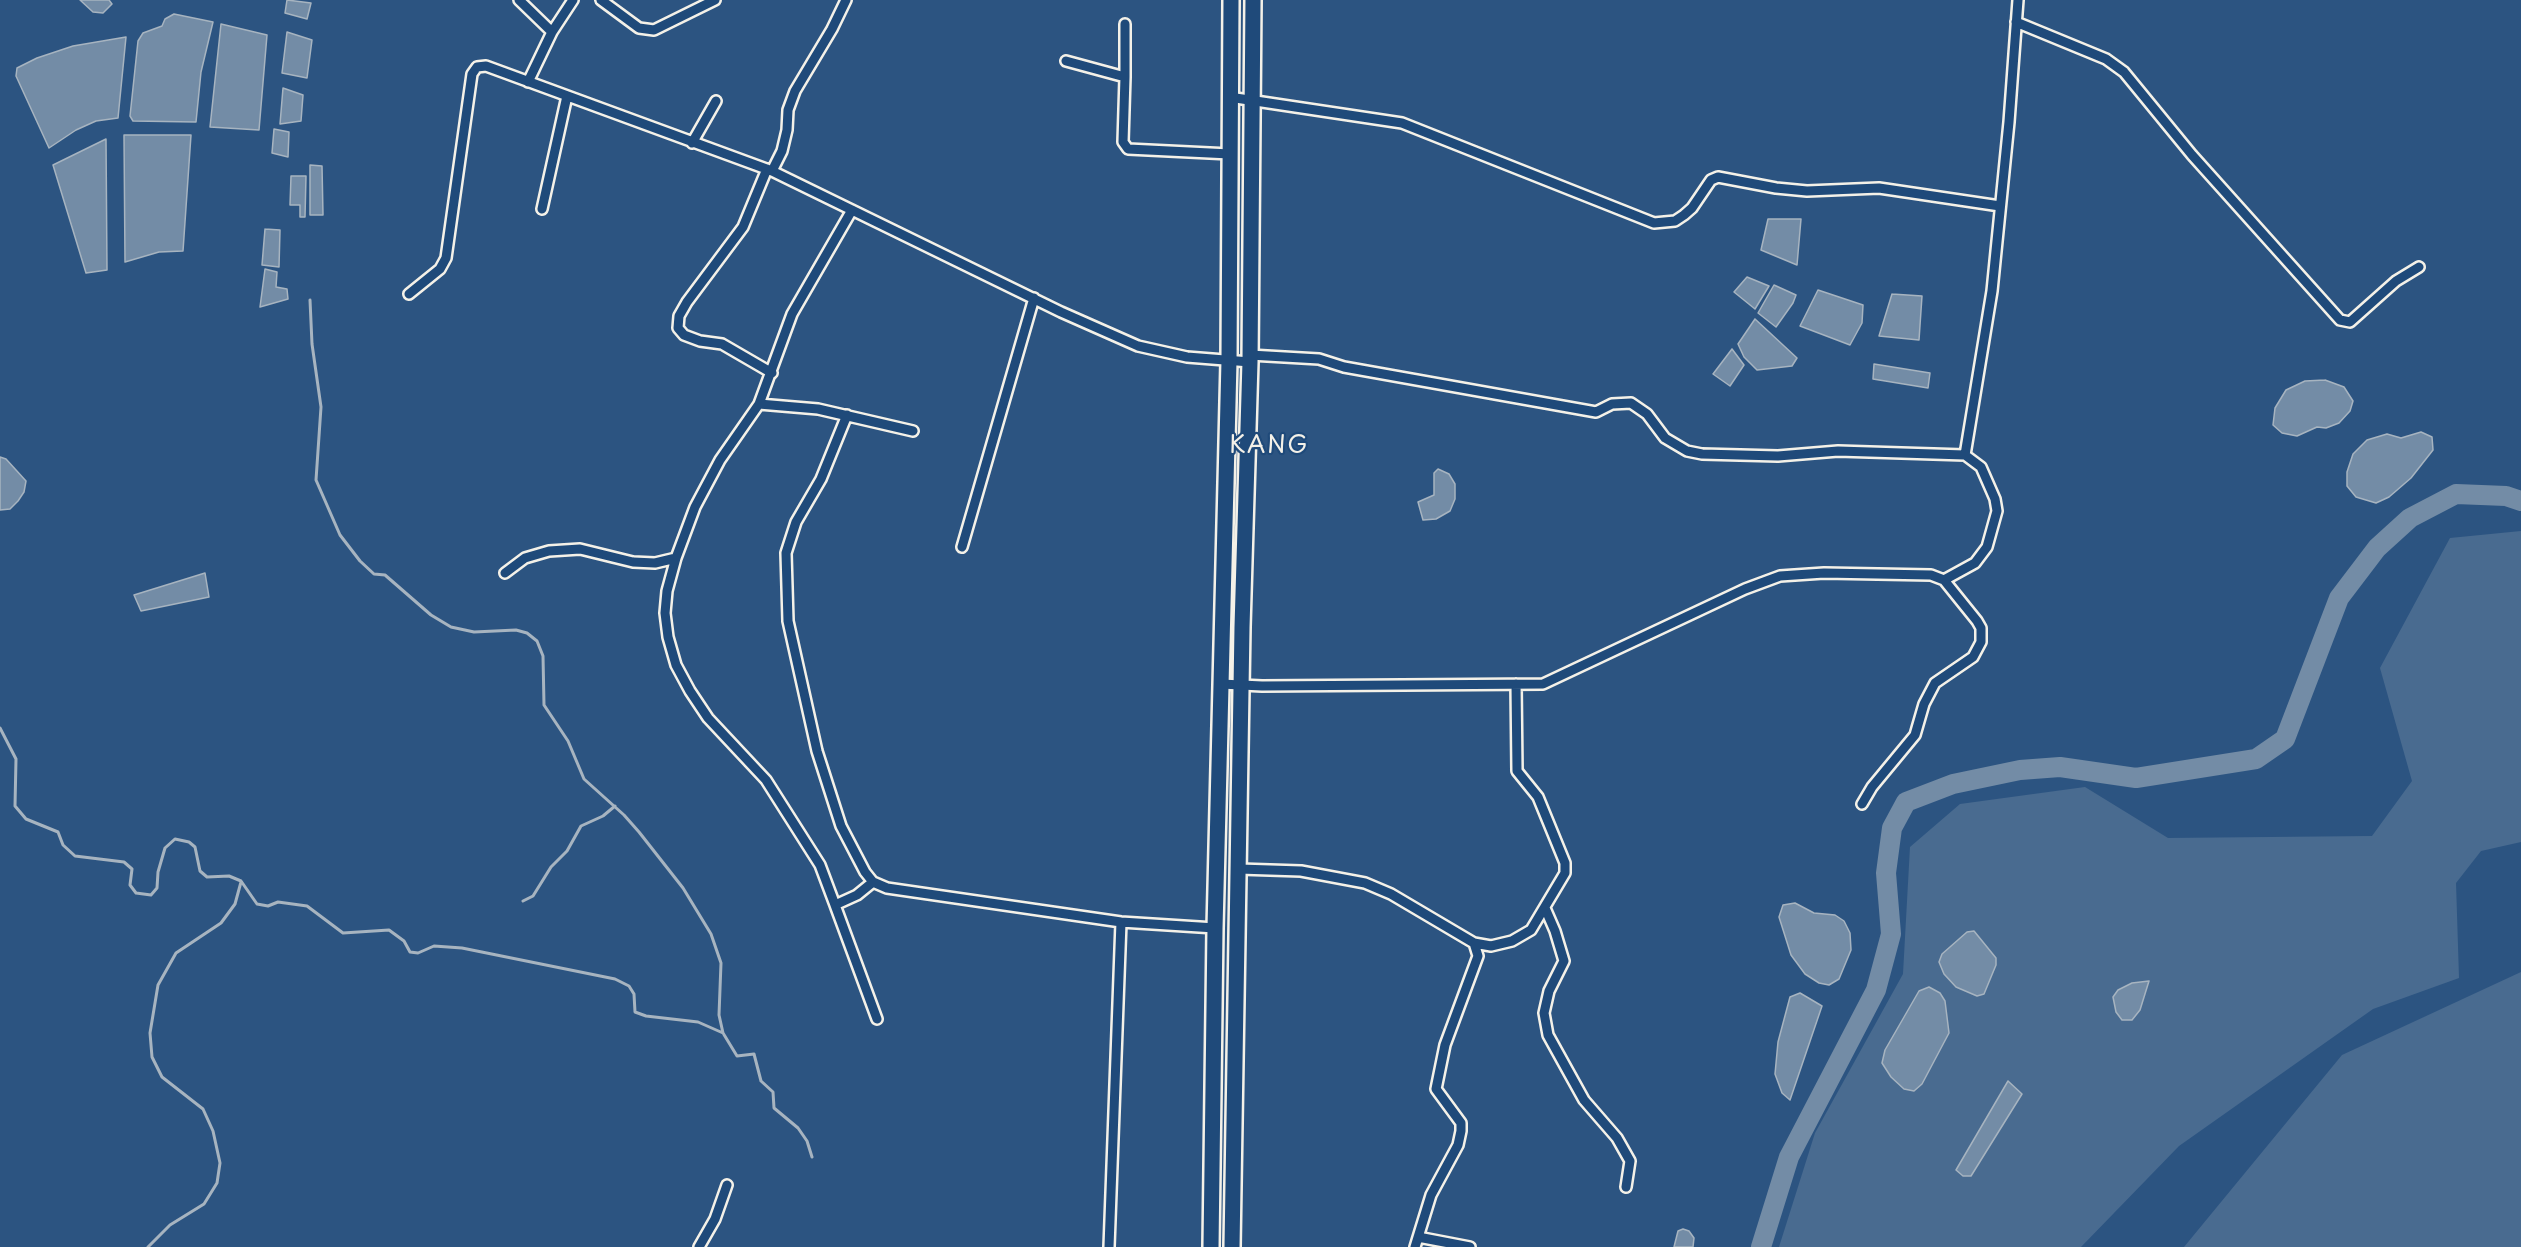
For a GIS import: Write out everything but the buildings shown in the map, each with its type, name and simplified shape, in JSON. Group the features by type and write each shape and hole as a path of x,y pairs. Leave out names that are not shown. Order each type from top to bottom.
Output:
{"highway":[{"path":"1211,1247 1215,928 1229,361 1231,0"},
{"path":"1232,1247 1241,684 1250,359 1250,100 1253,0"},
{"path":"1212,1220 1232,1221"}],"street":[{"path":"519,0 552,32"},
{"path":"528,82 552,32 573,0"},
{"path":"601,0 639,28 654,30 715,0"},
{"path":"772,373 723,344 700,341 684,335 678,328 679,316 743,227 770,170 782,151 788,110 795,91 832,29 846,0"},
{"path":"1965,455 1992,291 2018,0"},
{"path":"2016,22 2106,59 2124,72 2192,155 2340,321 2350,322 2396,281 2419,267"},
{"path":"1125,24 1123,142 1128,149 1230,154"},
{"path":"1066,61 1125,77"},
{"path":"409,294 440,270 446,258 472,74 477,67 486,66 770,170 1138,346 1187,357 1229,361 1319,359 1344,367 1596,412 1612,404 1631,403 1647,414 1665,438 1687,451 1701,454 1778,456 1838,451 1965,455 1981,467 1995,499 1997,511 1987,547 1975,563 1944,580"},
{"path":"542,209 567,96"},
{"path":"1229,97 1402,123 1654,224 1676,221 1684,215 1711,180 1718,177 1776,188 1807,191 1879,188 2000,206"},
{"path":"692,143 716,101"},
{"path":"852,210 792,314 759,404 720,460 695,507 676,558 667,591 665,613 668,637 676,665 708,718 766,780 819,865 877,1019"},
{"path":"962,547 1034,298"},
{"path":"759,404 818,409 913,431"},
{"path":"847,415 821,479 796,522 786,553 788,621 818,751 841,826 855,855 873,882 887,888 1121,922 1215,928"},
{"path":"505,573 525,558 549,551 580,549 611,554 633,562 655,563 676,558"},
{"path":"1221,684 1262,686 1550,682 1745,588 1780,576 1824,573 1931,575 1944,580 1981,628 1978,650 1935,683 1924,704 1915,735 1872,787 1862,804"},
{"path":"1239,869 1301,871 1365,883 1391,894 1474,943 1491,946 1512,941 1531,930 1565,873 1565,863 1538,797 1517,771 1516,684"},
{"path":"835,905 857,895 873,882"},
{"path":"1545,909 1556,931 1564,962 1550,991 1544,1012 1548,1035 1584,1100 1617,1138 1629,1161 1626,1187"},
{"path":"1109,1247 1121,922"},
{"path":"1414,1247 1431,1195 1458,1145 1461,1131 1461,1123 1436,1089 1436,1080 1454,1018 1478,956 1474,943"},
{"path":"699,1247 715,1219 727,1185"},
{"path":"1418,1237 1470,1247"}],"shaded area":[{"path":"80,0 109,0 112,4 103,13 93,12"},
{"path":"287,0 311,3 307,19 285,13"},
{"path":"174,14 213,22 201,72 196,122 133,121 130,116 138,41 143,33 162,26 165,19"},
{"path":"221,24 267,35 259,130 210,127"},
{"path":"287,32 312,40 307,78 282,73"},
{"path":"126,37 118,118 96,121 76,130 49,148 16,76 17,68 37,58 73,46"},
{"path":"283,88 303,95 301,121 280,124"},
{"path":"274,129 289,132 288,157 272,153"},
{"path":"124,135 191,135 183,251 159,252 125,262"},
{"path":"106,139 107,270 86,273 53,165"},
{"path":"310,165 322,166 323,215 310,215"},
{"path":"291,176 306,176 305,217 300,217 300,205 290,205"},
{"path":"1768,219 1801,219 1797,265 1761,250"},
{"path":"265,229 280,230 279,267 262,265"},
{"path":"265,269 277,272 276,287 287,289 288,299 260,307"},
{"path":"1747,277 1769,286 1755,309 1734,292"},
{"path":"1774,285 1796,295 1776,327 1758,313"},
{"path":"1818,290 1863,305 1862,323 1850,345 1800,326"},
{"path":"1892,294 1922,296 1919,340 1879,336"},
{"path":"1755,319 1797,358 1792,366 1757,370 1744,357 1738,344"},
{"path":"1732,349 1744,365 1730,386 1713,374"},
{"path":"1874,364 1930,373 1928,388 1873,379"},
{"path":"2325,380 2344,387 2353,401 2350,411 2339,423 2326,428 2317,427 2297,436 2282,433 2273,425 2275,408 2286,390 2305,381"},
{"path":"2421,432 2432,437 2433,450 2411,478 2389,497 2376,503 2356,497 2347,486 2347,472 2353,454 2367,440 2387,434 2401,438"},
{"path":"0,457 6,459 26,481 24,492 18,501 10,509 0,510"},
{"path":"1438,469 1449,474 1455,484 1455,499 1450,511 1436,519 1423,520 1418,502 1434,495 1434,473"},
{"path":"2521,531 2521,842 2481,851 2456,883 2459,978 2373,1009 2179,1146 2081,1247 1779,1247 1815,1133 1903,974 1910,847 1960,804 2085,787 2168,838 2372,836 2412,781 2380,668 2450,538"},
{"path":"205,573 209,597 141,611 134,595"},
{"path":"1795,903 1814,913 1835,915 1844,921 1850,933 1851,950 1839,979 1829,985 1819,983 1805,974 1791,955 1779,917 1783,905"},
{"path":"1974,931 1996,958 1996,965 1984,994 1977,996 1956,987 1944,974 1939,962 1942,954 1967,932"},
{"path":"2521,972 2521,1247 2184,1247 2342,1055"},
{"path":"2149,981 2140,1010 2132,1020 2122,1020 2116,1012 2113,997 2118,990 2132,983"},
{"path":"1929,987 1940,993 1945,1001 1949,1033 1922,1084 1914,1091 1904,1089 1891,1077 1882,1063 1885,1050 1919,991"},
{"path":"1800,993 1822,1006 1790,1100 1782,1093 1775,1074 1778,1042 1790,997"},
{"path":"2008,1081 2022,1094 1971,1176 1963,1176 1956,1170"},
{"path":"1683,1229 1689,1231 1694,1238 1693,1247 1674,1247 1678,1231"}],"waterway":[{"path":"310,300 312,344 321,407 316,480 340,535 360,561 374,574 385,575 431,615 451,627 474,632 516,630 527,633 537,641 543,656 544,705 568,741 584,779 624,815 639,832 683,888 711,934 721,963 719,1015 723,1033"},
{"path":"1761,1247 1789,1157 1876,990 1891,934 1886,873 1892,828 1906,802 1953,784 2020,770 2060,767 2136,778 2256,759 2285,739 2339,598 2377,548 2410,518 2456,494 2506,496 2521,501"},
{"path":"0,728 16,759 15,806 26,819 58,832 63,845 75,856 124,862 132,869 130,885 136,893 151,895 157,888 158,872 165,848 175,839 189,842 195,847 200,871 207,877 229,876 241,881 257,904 268,906 278,902 307,906 343,933 389,930 404,941 410,952 418,953 434,946 462,948 615,979 629,986 634,994 635,1012 646,1016 698,1022 723,1033 737,1056 754,1054 761,1081 773,1092 774,1108 798,1128 807,1141 812,1157"},
{"path":"523,901 533,896 551,867 567,851 581,826 603,816 615,806"},
{"path":"148,1247 170,1225 204,1204 217,1183 220,1163 213,1131 203,1109 162,1077 152,1057 150,1033 158,985 176,953 221,923 235,904 241,882"}],"district":[{"name":"KANG","path":"1269,446"}]}
